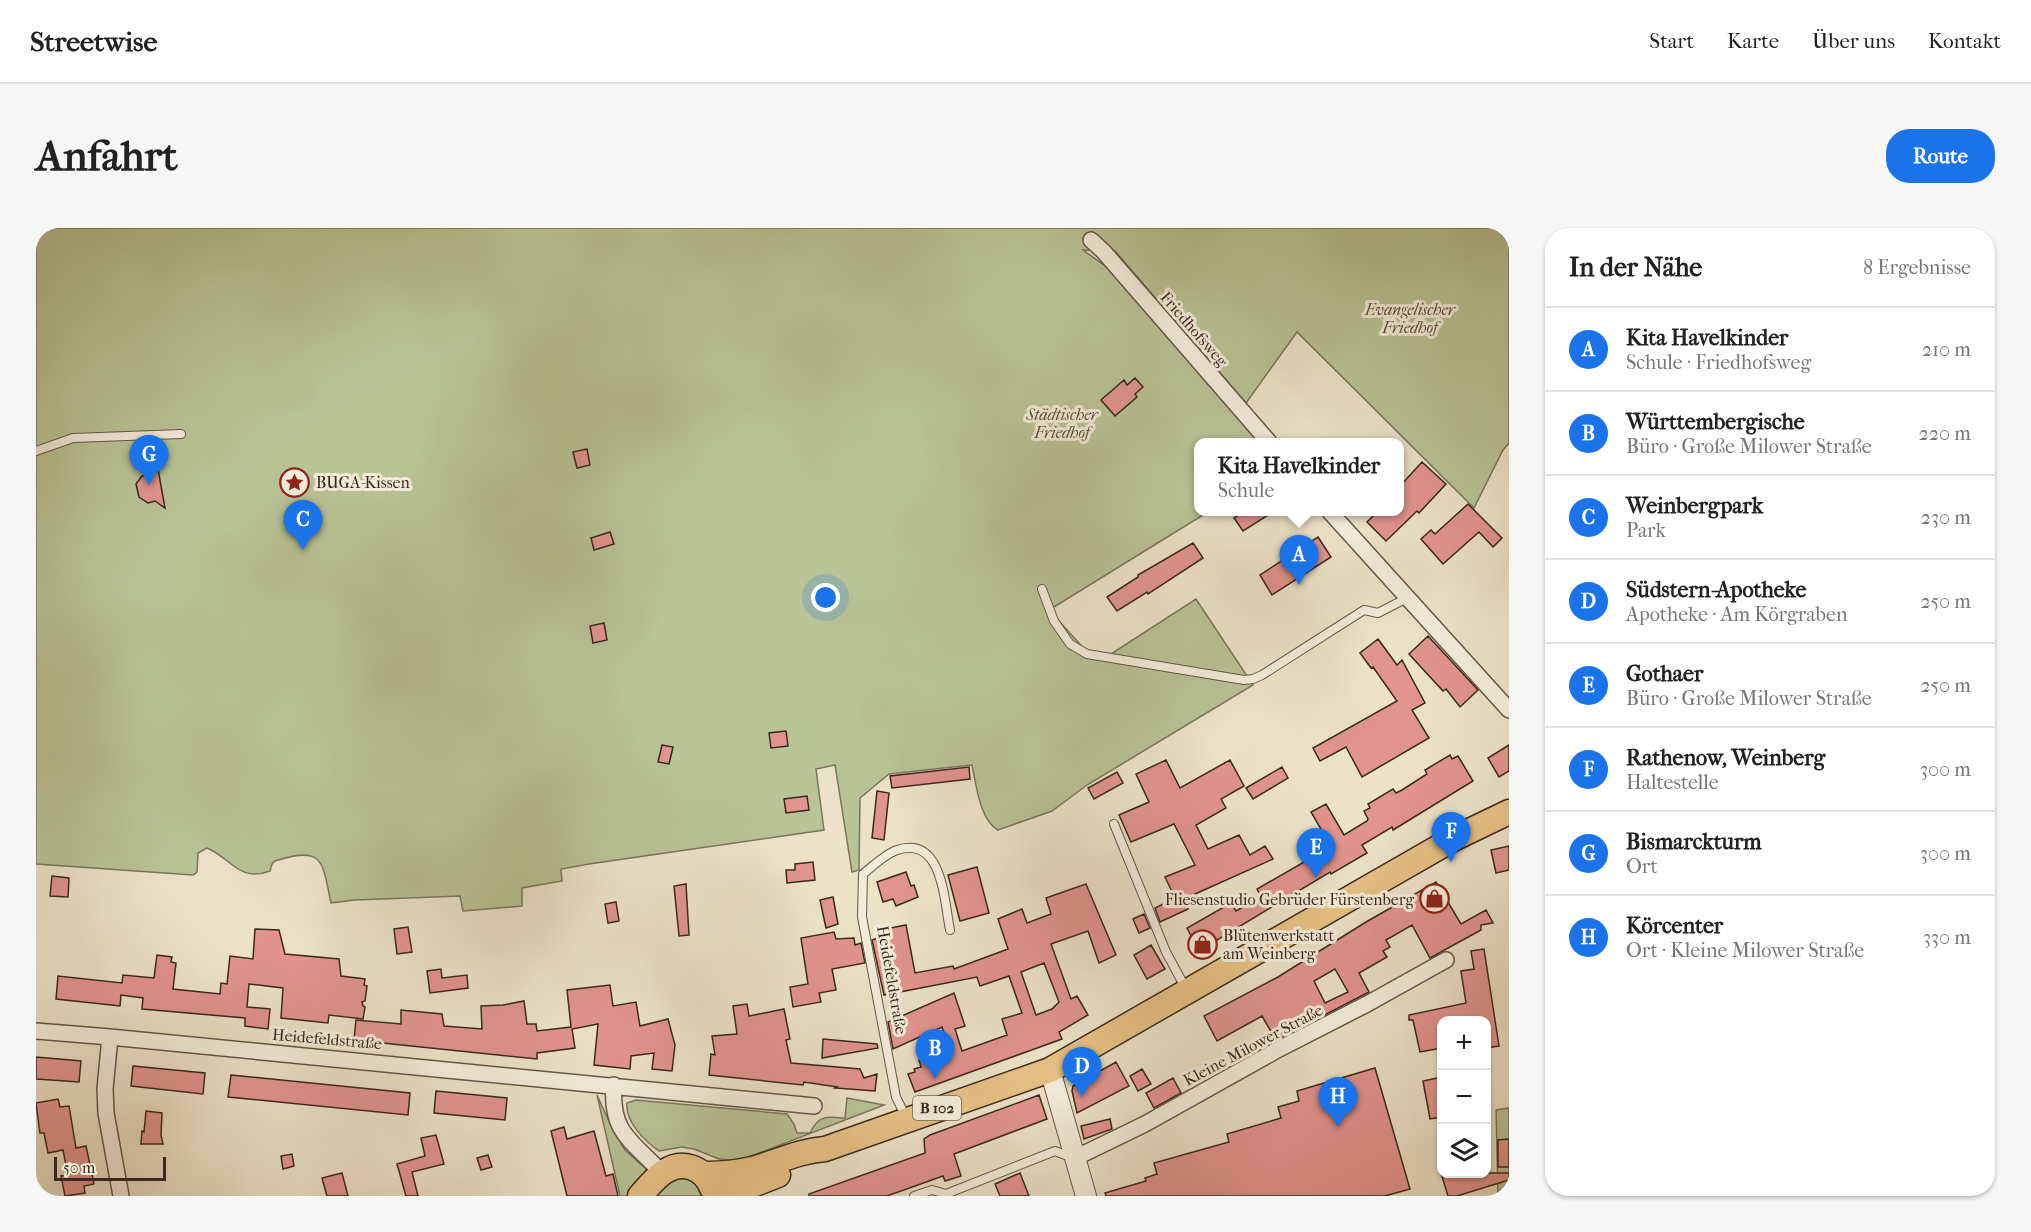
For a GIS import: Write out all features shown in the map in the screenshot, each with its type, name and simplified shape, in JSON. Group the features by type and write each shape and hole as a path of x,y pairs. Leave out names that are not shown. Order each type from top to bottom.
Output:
{"main road":[{"name":"B 102","path":"662,1173 681,1166 692,1167 709,1185 731,1173 808,1150 825,1149 1050,1070 1455,838 1509,812"},
{"name":"B 102","path":"725,1196 810,1162 825,1149"},
{"path":"639,1196 662,1173"}],"street":[{"name":"Friedhofsweg","path":"1091,240 1104,252 1266,438"},
{"path":"1334,516 1509,710"},
{"name":"Kleine Milower Straße","path":"1075,1158 1145,1124 1446,960"},
{"name":"Heidefeldstraße","path":"36,1031 814,1106"},
{"path":"110,1037 105,1089 106,1113 121,1196"},
{"path":"1050,1070 1086,1196"},
{"path":"614,1085 613,1101 619,1126 628,1139 662,1173"}],"lane":[{"path":"36,451 73,438 181,434"},
{"path":"1042,589 1054,621 1070,644 1087,654 1244,680 1262,675 1364,610 1378,613 1407,598"},
{"path":"1114,824 1166,952 1187,991"},
{"name":"Heidefeldstraße","path":"907,1119 897,1097 892,1075 862,917 863,874 895,850 912,848 925,852 932,858 940,875 950,930"},
{"path":"914,1196 932,1190 946,1194 1055,1151 1075,1158"}],"green space":[{"path":"36,228 1509,228 1509,443 1503,450 1474,508 1297,332 1246,403 1115,251 1083,250 1112,271 1258,438 1194,438 1194,516 1202,516 1049,610 1088,653 1108,656 1196,599 1253,685 1087,785 1052,811 998,830 987,819 983,810 972,765 889,774 860,798 859,870 852,872 835,765 816,769 824,830 561,869 562,881 522,888 522,906 463,911 460,896 331,903 323,867 312,856 304,855 275,861 270,871 259,874 243,871 207,848 198,853 197,872 193,875 36,864"},
{"path":"597,1095 625,1150 648,1171 628,1196 620,1196"},
{"path":"847,1098 884,1105 749,1157 732,1160 719,1159 682,1147 659,1151 637,1130 627,1110 627,1103 636,1100 787,1114 797,1133 810,1133 817,1122 824,1118 845,1118"},
{"path":"1509,1108 1509,1196 1498,1196 1496,1110"},
{"path":"688,1177 699,1186 701,1196 656,1196 672,1180"}],"building":[{"path":"1135,378 1143,387 1135,394 1137,397 1115,416 1101,400 1124,380 1127,385"},
{"path":"587,449 590,465 577,468 573,452"},
{"path":"1422,462 1446,484 1419,513 1417,511 1386,541 1367,522 1373,516 1404,516 1404,482"},
{"path":"157,463 165,508 155,501 148,503 139,497 136,484 142,476 150,475"},
{"path":"1468,504 1502,538 1493,547 1479,532 1443,564 1421,539 1431,530 1435,534"},
{"path":"1237,516 1267,516 1243,531 1234,518"},
{"path":"610,532 614,544 594,550 591,538"},
{"path":"1318,537 1331,557 1272,595 1260,575"},
{"path":"1193,543 1203,558 1117,611 1107,597 1138,575"},
{"path":"604,623 607,640 593,643 590,626"},
{"path":"1428,636 1478,690 1460,707 1446,689 1443,691 1409,654"},
{"path":"1378,639 1397,665 1402,660 1425,703 1412,710 1429,738 1362,777 1346,747 1320,761 1313,748 1397,701 1360,653"},
{"path":"786,731 788,746 771,748 769,733"},
{"path":"662,745 673,747 669,764 658,762"},
{"path":"1509,745 1509,771 1499,777 1488,758"},
{"path":"1450,755 1452,759 1458,756 1473,781 1393,830 1392,827 1362,845 1367,853 1331,874 1330,872 1199,951 1187,928 1231,903 1236,911 1261,897 1257,889 1306,861 1301,850 1320,839 1316,831 1321,829 1311,812 1326,804 1344,835 1367,821 1364,811 1370,808 1368,804 1393,789 1396,793 1402,790 1427,774 1425,770"},
{"path":"1166,760 1180,788 1230,760 1244,786 1221,799 1226,808 1196,825 1208,849 1239,835 1250,855 1265,846 1273,859 1184,899 1188,909 1160,922 1155,908 1175,898 1165,877 1195,865 1174,824 1131,842 1119,815 1149,802 1136,774"},
{"path":"969,767 970,779 892,788 890,776"},
{"path":"1282,767 1288,778 1253,799 1246,788"},
{"path":"1117,772 1123,783 1094,799 1088,788"},
{"path":"877,791 889,793 884,840 872,838"},
{"path":"807,796 809,810 786,813 784,799"},
{"path":"1509,846 1509,870 1496,873 1491,850"},
{"path":"813,862 815,880 787,883 786,870 795,870 795,864"},
{"path":"977,867 989,913 960,921 948,875"},
{"path":"906,872 918,897 896,906 893,899 883,902 877,882"},
{"path":"52,876 69,878 68,897 50,896"},
{"path":"1436,882 1461,924 1486,910 1493,923 1481,925 1481,930 1430,958 1412,925 1386,940 1390,947 1383,951 1387,957 1359,973 1369,992 1276,1040 1262,1016 1217,1041 1204,1016 1278,977","holes":["1335,969 1348,992 1325,1003 1314,981"]},
{"path":"686,884 689,935 679,936 674,886"},
{"path":"1086,884 1116,955 1099,963 1088,931 1051,944 1071,999 1077,996 1088,1015 1059,1032 1062,1039 915,1092 908,1074 921,1067 919,1060 950,1050 942,1027 893,1049 888,1022 954,993 965,1026 955,1029 962,1051 1007,1035 1002,1019 1022,1013 1009,976 980,986 977,977 884,995 872,940 881,937 880,930 906,925 915,973 953,966 954,969 1008,949 998,919 1022,909 1027,923 1051,914 1046,898","holes":["1044,963 1059,1002 1052,1009 1036,1015 1021,972"]},
{"path":"833,897 838,924 826,928 820,900"},
{"path":"616,902 619,921 608,923 605,904"},
{"path":"1144,914 1150,928 1139,933 1133,919"},
{"path":"408,927 412,952 397,954 394,929"},
{"path":"255,929 279,930 285,954 339,959 341,976 365,979 364,985 367,986 365,1001 362,1002 365,1007 363,1019 329,1015 328,1023 281,1018 283,988 249,984 247,1007 270,1009 268,1029 245,1026 245,1018 142,1009 143,998 121,995 120,1006 56,999 58,976 122,983 123,975 154,978 157,955 172,957 171,962 176,963 173,989 220,994 221,983 227,984 230,956 253,959"},
{"path":"834,932 836,939 854,938 855,945 861,943 865,963 832,969 836,990 819,993 821,1002 793,1007 790,987 808,984 801,938"},
{"path":"1151,945 1165,969 1147,979 1134,955"},
{"path":"1484,949 1499,1046 1491,1047 1491,1016 1437,1016 1437,1049 1420,1052 1413,1020 1409,1020 1409,1015 1466,1003 1461,971 1474,969 1471,951"},
{"path":"441,969 442,978 467,975 468,988 430,993 427,971"},
{"path":"610,985 613,1006 636,1002 640,1026 668,1019 675,1045 672,1071 652,1069 654,1053 631,1056 630,1069 594,1065 598,1024 572,1029 575,1048 537,1053 537,1059 354,1040 356,1020 401,1024 401,1010 442,1014 444,1026 482,1029 481,1006 524,1001 527,1024 536,1024 537,1031 571,1027 567,990"},
{"path":"747,1004 749,1016 784,1009 790,1039 786,1040 791,1063 860,1069 864,1078 877,1074 875,1091 835,1088 837,1087 804,1082 803,1085 709,1075 711,1054 715,1055 712,1036 737,1034 733,1006"},
{"path":"823,1039 877,1044 878,1048 822,1058"},
{"path":"36,1057 81,1061 79,1082 36,1079"},
{"path":"1116,1062 1129,1086 1077,1113 1073,1086"},
{"path":"133,1066 205,1073 203,1094 131,1086"},
{"path":"1375,1068 1410,1189 1385,1196 1106,1196 1105,1193 1146,1181 1145,1178 1157,1174 1154,1163 1229,1142 1227,1134 1281,1118 1278,1107 1299,1101 1297,1091"},
{"path":"1142,1069 1151,1084 1138,1091 1130,1076"},
{"path":"231,1075 410,1093 408,1115 228,1097"},
{"path":"1173,1078 1181,1093 1154,1108 1146,1093"},
{"path":"1437,1078 1437,1118 1430,1119 1423,1081"},
{"path":"436,1091 507,1098 505,1120 434,1113"},
{"path":"1039,1095 1047,1119 954,1154 961,1176 945,1181 943,1176 887,1196 809,1196 809,1194 925,1153 924,1139 930,1135"},
{"path":"58,1099 60,1107 69,1106 76,1148 86,1146 94,1184 84,1186 85,1193 65,1196 61,1176 68,1175 63,1150 48,1153 44,1133 40,1133 36,1103"},
{"path":"146,1111 162,1113 163,1144 141,1144"},
{"path":"1110,1119 1112,1129 1084,1139 1081,1126"},
{"path":"564,1127 567,1139 594,1131 606,1176 613,1174 618,1196 567,1196 551,1131"},
{"path":"436,1135 444,1164 412,1172 418,1196 406,1196 397,1164 425,1156 421,1138"},
{"path":"1509,1139 1509,1167 1498,1167 1498,1140"},
{"path":"292,1154 294,1166 283,1169 281,1156"},
{"path":"488,1155 492,1167 481,1170 477,1158"},
{"path":"342,1173 348,1196 327,1196 322,1178"},
{"path":"1020,1173 1029,1196 1000,1196 995,1184"},
{"path":"1491,1173 1509,1173 1509,1180 1457,1196 1448,1196 1443,1178 1491,1178"}],"place":[{"name":"BUGA-Kissen","path":"295,482"},
{"name":"Bismarckturm","path":"149,485"},
{"name":"Weinbergpark","path":"303,550"},
{"name":"Kita Havelkinder","path":"1299,585"},
{"name":"Rathenow, Weinberg","path":"1451,862"},
{"name":"Gothaer","path":"1316,878"},
{"name":"Fliesenstudio Gebrüder Fürstenberg","path":"1435,899"},
{"name":"Blütenwerkstatt am Weinberg","path":"1202,944"},
{"name":"Württembergische","path":"935,1079"},
{"name":"Südstern-Apotheke","path":"1082,1097"},
{"name":"Körcenter","path":"1338,1127"}],"park label":[{"name":"Evangelischer Friedhof","path":"1410,318"},
{"name":"Städtischer Friedhof","path":"1062,423"}]}
